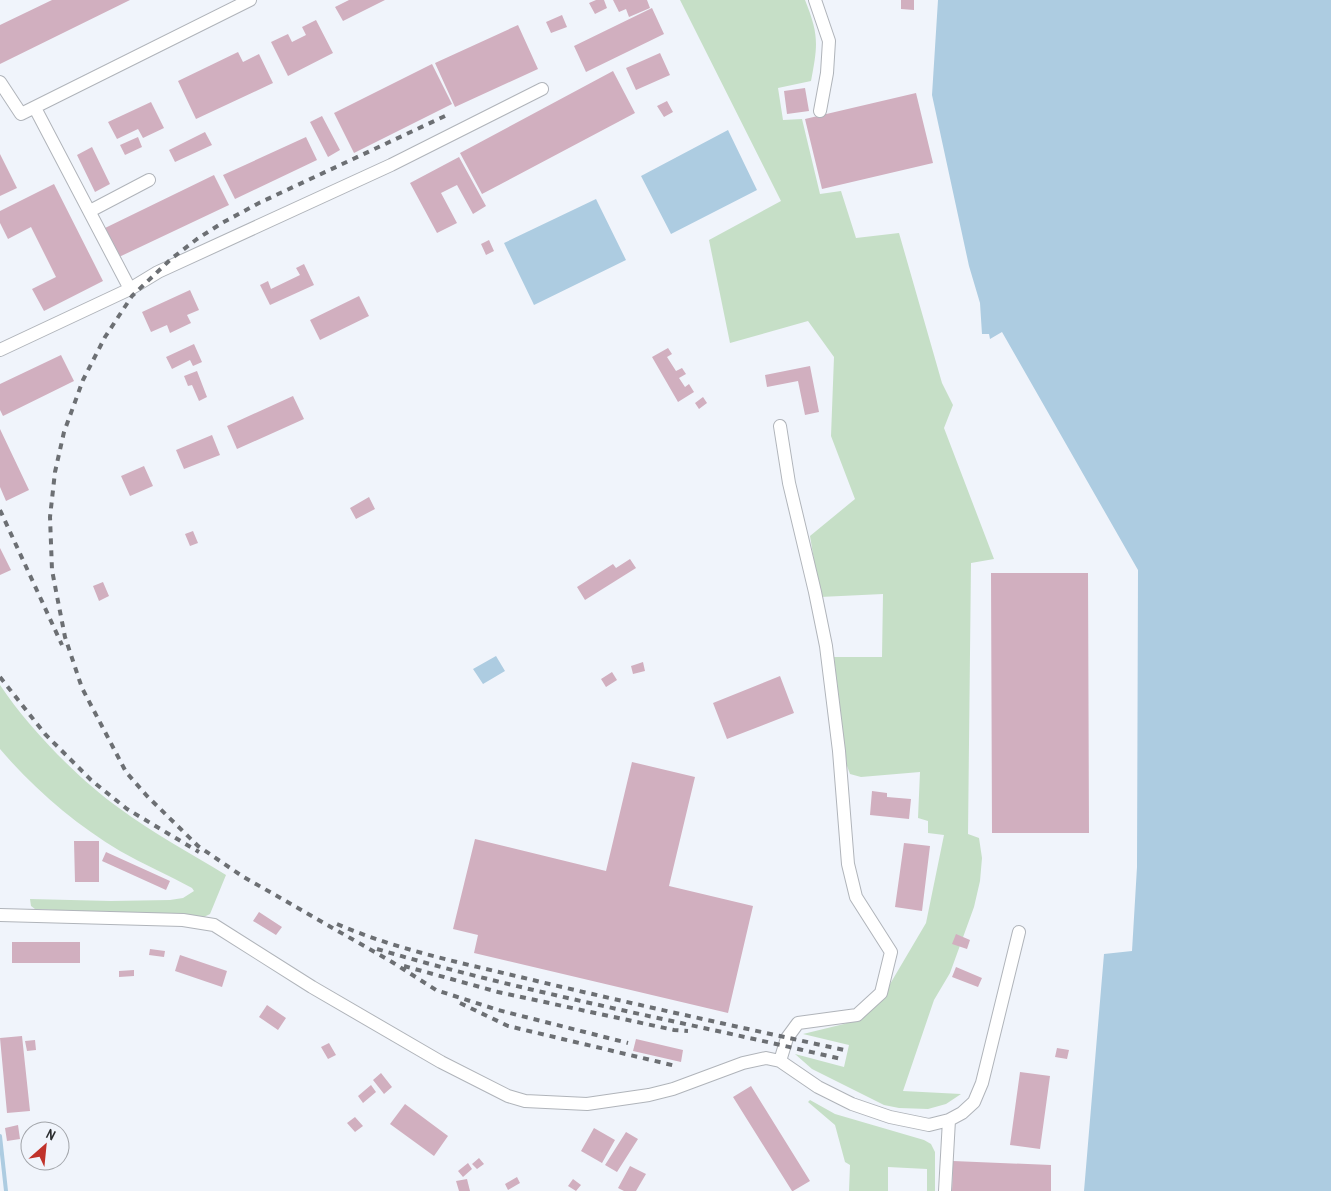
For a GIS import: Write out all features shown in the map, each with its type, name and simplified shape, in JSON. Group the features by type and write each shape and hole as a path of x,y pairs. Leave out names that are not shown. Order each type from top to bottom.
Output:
{"street":[{"path":"0,82 21,114 250,0"},
{"path":"815,0 829,41 827,72 820,111"},
{"path":"0,350 130,289 158,272 391,165 542,89"},
{"path":"35,108 130,289"},
{"path":"90,211 149,180"},
{"path":"780,426 789,483 826,646 848,864 856,897 891,952 881,993 857,1015 798,1023 788,1038 780,1061"},
{"path":"0,915 183,920 214,925 440,1062 508,1096 525,1101 587,1104 649,1095 672,1089 757,1059 766,1058 780,1061 818,1087 852,1104 912,1123 929,1125 950,1120 962,1113 974,1102 982,1083 1019,932"},
{"path":"945,1191 950,1120"}],"green space":[{"path":"680,0 805,0 813,22 816,40 811,81 778,88 783,120 802,119 820,194 841,191 856,238 899,233 942,383 953,405 944,428 994,559 971,563 968,834 979,838 982,858 980,881 974,907 950,973 934,1000 903,1091 961,1094 946,1104 928,1109 899,1108 884,1105 812,1069 795,1054 844,1067 849,1045 803,1034 844,1024 862,1017 880,1001 926,923 944,835 928,833 928,821 918,818 920,772 861,777 850,774 847,766 834,657 882,657 883,594 820,597 810,536 855,499 831,436 834,357 808,321 730,343 709,240 781,201"},
{"path":"0,685 39,735 103,796 145,826 226,875 210,914 204,917 35,909 31,906 30,899 170,900 183,898 194,891 192,888 103,841 56,805 13,764 0,749"},
{"path":"810,1100 835,1114 924,1140 931,1144 935,1152 935,1191 927,1191 927,1169 888,1167 888,1191 849,1191 850,1165 845,1162 835,1125 808,1102"}],"water":[{"path":"938,0 1331,0 1331,1191 1084,1191 1104,954 1132,951 1137,867 1138,570 1002,332 990,339 989,334 982,334 980,303 969,266 932,95"},
{"path":"728,130 757,190 671,234 641,176"},
{"path":"596,199 626,260 534,305 504,243"},
{"path":"496,656 505,671 483,684 473,669"}],"building":[{"path":"52,0 130,0 0,64 0,25"},
{"path":"349,0 385,0 343,21 335,7"},
{"path":"596,0 604,0 607,8 595,14 589,3"},
{"path":"613,0 647,0 650,8 629,17 626,9 619,12"},
{"path":"901,0 914,0 914,10 901,9"},
{"path":"652,8 664,34 586,72 574,46"},
{"path":"562,15 567,27 551,33 546,22"},
{"path":"316,20 333,53 288,76 271,42 288,34 292,42 306,35 302,27"},
{"path":"518,25 538,69 455,107 435,63"},
{"path":"238,52 243,62 259,54 273,83 196,119 178,81"},
{"path":"660,53 670,75 636,90 626,68"},
{"path":"432,64 452,104 354,153 334,113"},
{"path":"613,71 635,113 482,194 460,153"},
{"path":"805,88 809,111 787,114 784,91"},
{"path":"916,93 933,163 822,189 805,119"},
{"path":"667,101 673,112 664,117 657,106"},
{"path":"151,102 164,128 143,138 138,129 117,139 108,122"},
{"path":"322,116 340,150 328,157 310,122"},
{"path":"205,132 212,145 175,162 169,150"},
{"path":"138,137 142,147 125,155 120,145"},
{"path":"306,137 317,160 235,199 223,175"},
{"path":"92,147 110,184 95,192 77,155"},
{"path":"0,154 17,188 0,196"},
{"path":"459,157 486,206 473,214 457,185 441,193 457,223 437,233 410,183"},
{"path":"214,175 229,205 119,257 105,228"},
{"path":"54,184 103,281 44,311 32,289 56,277 31,227 8,239 0,223 0,211"},
{"path":"489,240 494,251 486,255 481,244"},
{"path":"304,264 314,285 270,305 260,285 268,281 271,289 300,275 296,268"},
{"path":"190,290 199,310 187,315 191,323 170,333 167,325 151,332 142,312"},
{"path":"359,296 369,316 320,340 310,320"},
{"path":"194,344 202,362 193,366 190,360 172,369 166,357"},
{"path":"668,348 672,354 667,357 676,371 682,368 686,374 679,378 685,387 689,384 694,392 678,402 652,357"},
{"path":"61,355 74,381 3,416 0,410 0,384"},
{"path":"810,366 819,412 805,415 798,381 767,387 765,375"},
{"path":"197,371 207,397 199,401 192,385 188,386 184,376"},
{"path":"293,396 304,419 237,449 227,426"},
{"path":"703,397 707,403 699,409 695,403"},
{"path":"0,429 29,490 6,501 0,487"},
{"path":"212,435 220,455 184,469 176,450"},
{"path":"144,466 153,486 130,496 121,476"},
{"path":"369,497 375,509 356,519 350,508"},
{"path":"193,531 198,543 190,546 185,534"},
{"path":"0,548 11,570 0,575"},
{"path":"630,559 636,568 585,600 577,587 613,564 616,568"},
{"path":"991,573 1088,573 1089,833 992,833"},
{"path":"103,582 109,596 99,601 93,586"},
{"path":"643,662 645,671 633,674 631,666"},
{"path":"612,672 617,680 606,687 601,679"},
{"path":"780,676 794,713 727,739 713,703"},
{"path":"632,762 695,777 669,886 753,906 728,1013 474,953 478,935 453,929 475,839 606,871"},
{"path":"872,791 887,793 887,797 911,799 909,819 870,815"},
{"path":"74,841 99,841 99,882 75,882"},
{"path":"904,843 930,846 922,911 895,907"},
{"path":"106,852 170,881 166,890 102,861"},
{"path":"259,912 282,927 276,935 253,921"},
{"path":"956,934 970,940 967,949 952,944"},
{"path":"12,942 80,942 80,963 12,963"},
{"path":"150,949 165,951 164,957 149,955"},
{"path":"180,955 227,971 222,987 175,971"},
{"path":"956,967 982,978 978,987 952,977"},
{"path":"134,970 134,976 119,977 119,971"},
{"path":"267,1005 286,1018 278,1030 259,1017"},
{"path":"22,1036 30,1111 7,1113 0,1038"},
{"path":"636,1039 683,1050 681,1062 633,1051"},
{"path":"35,1040 36,1050 27,1051 25,1041"},
{"path":"329,1043 336,1055 328,1059 321,1047"},
{"path":"1057,1048 1069,1050 1067,1059 1055,1057"},
{"path":"1020,1072 1050,1076 1040,1149 1010,1145"},
{"path":"381,1073 392,1087 384,1094 373,1080"},
{"path":"371,1085 376,1092 363,1103 358,1096"},
{"path":"751,1086 810,1181 793,1191 733,1097"},
{"path":"405,1104 448,1136 434,1156 390,1124"},
{"path":"355,1117 363,1126 355,1132 347,1123"},
{"path":"18,1125 20,1139 7,1141 5,1128"},
{"path":"594,1128 615,1140 602,1163 581,1151"},
{"path":"626,1132 638,1139 617,1172 605,1165"},
{"path":"479,1158 484,1164 477,1169 472,1164"},
{"path":"953,1161 1051,1165 1051,1191 952,1191"},
{"path":"468,1163 472,1169 463,1177 458,1171"},
{"path":"630,1166 646,1174 636,1191 624,1191 618,1188"},
{"path":"517,1177 520,1183 508,1190 505,1184"},
{"path":"467,1179 470,1191 459,1191 456,1181"},
{"path":"573,1179 581,1185 576,1191 568,1186"}],"waterway":[{"path":"0,1136 6,1191"}],"railway":[{"path":"445,116 259,203 222,223 171,259 132,296 105,337 83,380 64,432 55,472 50,517 52,570 65,637 82,688 126,772 147,796 198,846 242,876 392,962 436,990 498,1010 628,1043"},
{"path":"0,510 62,645"},
{"path":"0,677 45,734 91,780 127,809 199,852"},
{"path":"337,924 412,950 463,964 844,1050"},
{"path":"377,949 550,994 841,1059"},
{"path":"404,966 498,992 674,1030 688,1031"},
{"path":"460,1003 508,1026 676,1066"}]}
